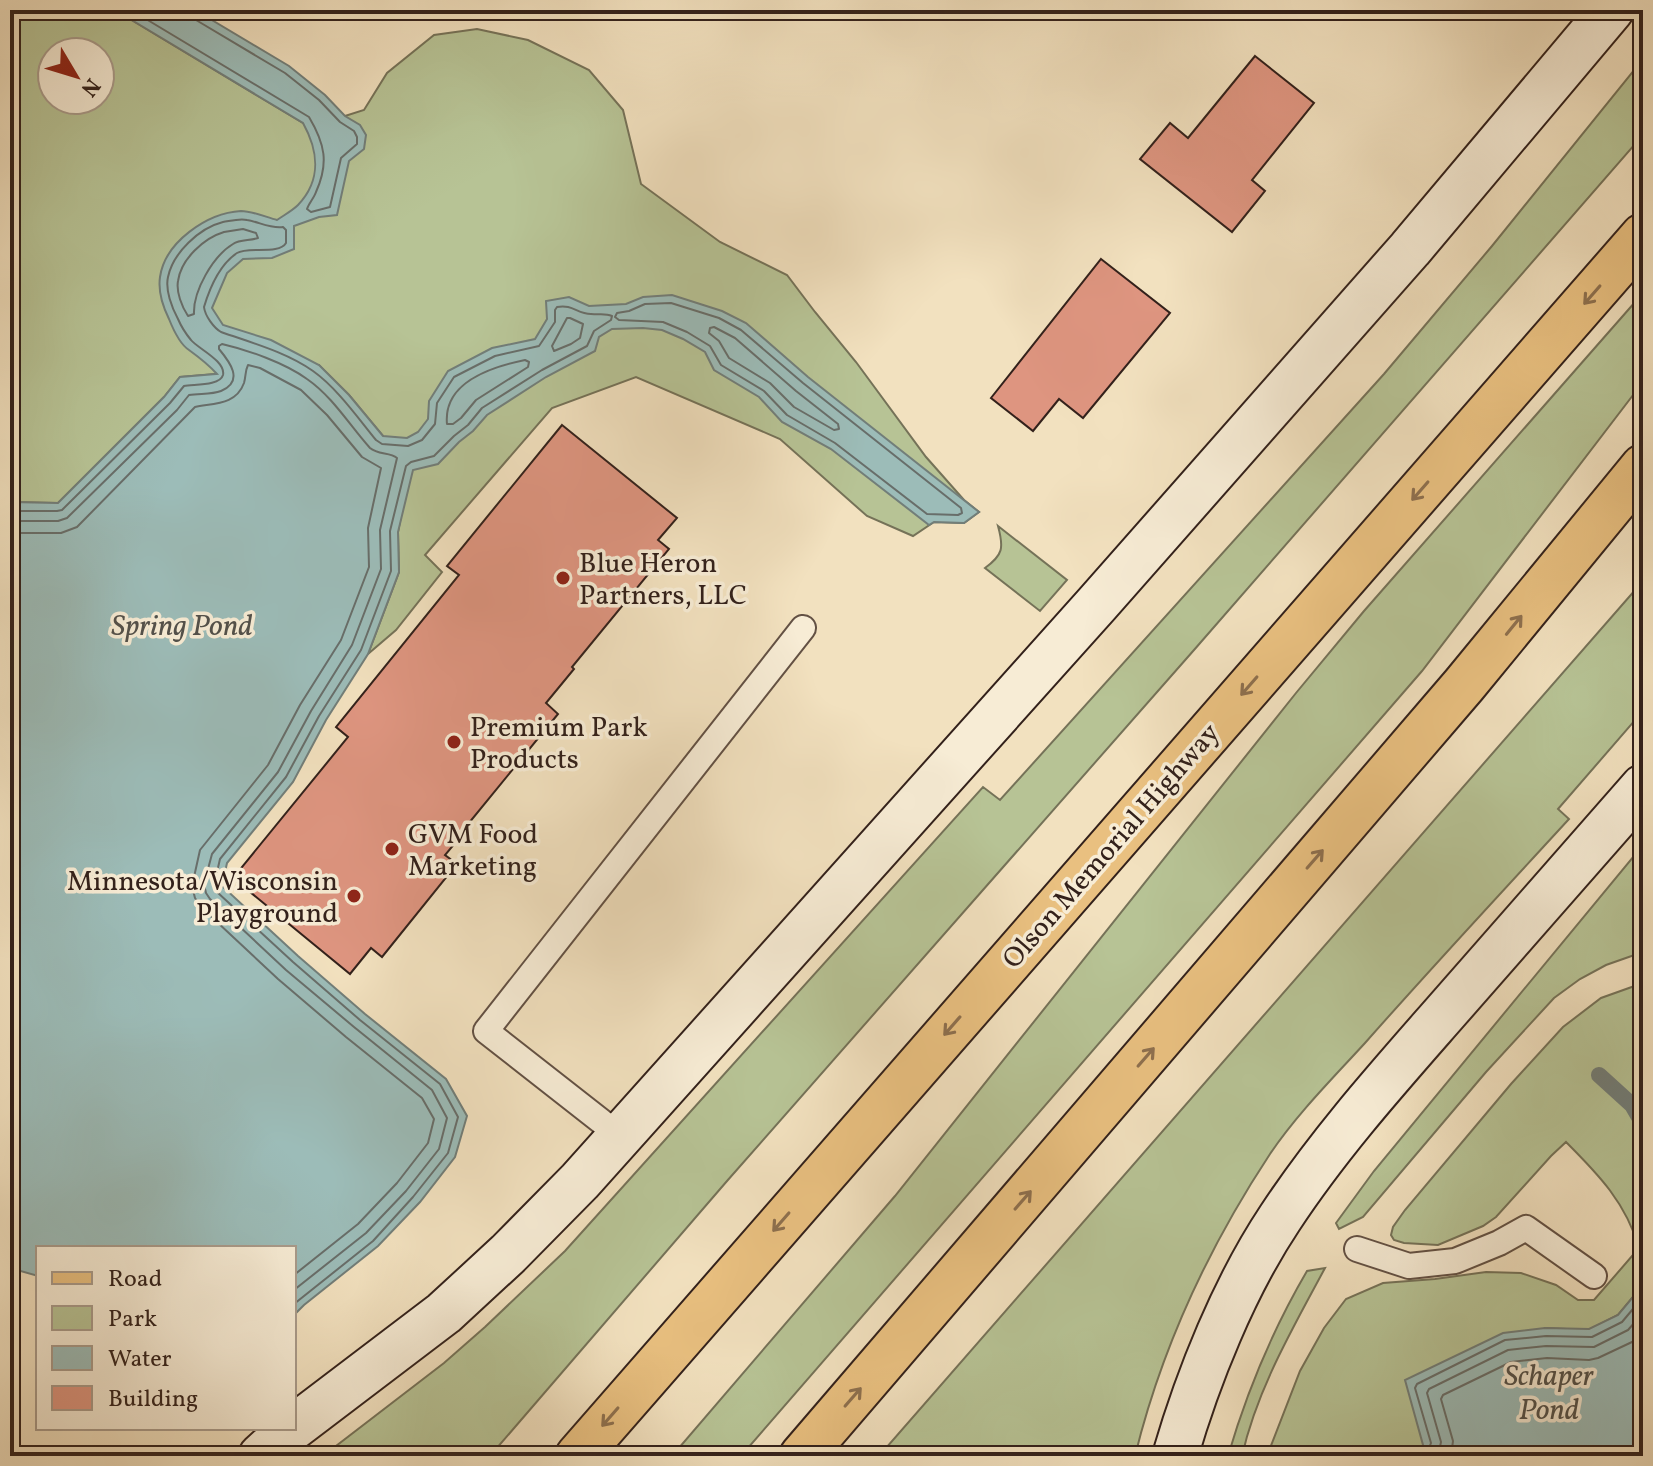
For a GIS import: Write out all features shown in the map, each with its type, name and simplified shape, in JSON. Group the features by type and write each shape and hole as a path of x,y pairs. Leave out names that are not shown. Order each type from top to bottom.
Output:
{"main road":[{"name":"Olson Memorial Highway","path":"578,1456 1643,236"},
{"path":"802,1456 1434,721 1643,467"}],"street":[{"path":"296,1425 444,1313 580,1181 1410,249 1611,10"},
{"path":"1175,1456 1217,1338 1278,1220 1378,1089 1643,787"},
{"path":"261,1456 290,1430"}],"lane":[{"path":"620,1136 486,1031 803,628"},
{"path":"1357,1249 1409,1266 1455,1261 1526,1228 1594,1276"}],"green space":[{"path":"10,10 115,10 303,123 364,110 387,73 434,35 477,29 528,40 589,70 623,110 641,184 720,242 787,275 926,457 964,500 979,512 964,523 934,522 913,536 867,516 780,439 636,377 552,408 425,555 442,572 396,630 368,654 399,572 398,532 403,506 383,436 319,365 180,377 164,397 58,503 10,502"},
{"path":"1643,59 1643,135 490,1456 323,1456 444,1363 565,1251 983,787 1000,800 1384,374"},
{"path":"1643,293 1643,382 1422,671 741,1456 672,1456 895,1196 1364,611"},
{"path":"998,526 1067,580 1040,611 985,568 1000,550"},
{"path":"1643,581 1643,711 1558,809 1569,819 1316,1097 1270,1154 1227,1225 1189,1299 1159,1376 1135,1456 879,1456"},
{"path":"1643,845 1643,952 1606,965 1554,998 1486,1072 1363,1217 1339,1229 1336,1223 1374,1171"},
{"path":"1643,983 1643,1285 1618,1315 1589,1330 1545,1328 1423,1445 1417,1456 1267,1456 1300,1371 1324,1328 1346,1299 1383,1283 1486,1272 1521,1273 1556,1285 1578,1300 1594,1300 1639,1248 1619,1203 1566,1142 1496,1217 1483,1226 1438,1245 1404,1243 1394,1240 1391,1235 1405,1210 1563,1027 1601,998"},
{"path":"1325,1268 1266,1383 1242,1456 1228,1456 1252,1384 1283,1315 1307,1271"}],"water":[{"name":"Spring Pond","path":"115,10 195,10 289,66 345,116 360,125 366,135 364,149 349,161 337,215 319,217 294,226 294,249 272,258 243,259 227,273 212,308 223,325 271,340 319,365 383,436 407,438 418,432 428,419 429,401 448,371 492,348 535,339 547,319 546,301 569,297 589,306 626,304 643,297 672,295 722,311 746,323 808,377 979,512 964,523 934,522 929,525 831,449 782,422 759,397 714,370 705,352 662,330 643,328 612,329 599,337 595,351 546,377 487,415 438,464 413,470 398,532 399,572 368,654 326,720 293,782 227,863 222,886 365,1014 446,1079 467,1116 455,1157 420,1202 378,1246 296,1313 296,1246 36,1246 36,1275 10,1268 10,502 58,503 164,397 180,377 217,374 186,348 173,327 160,293 164,264 179,241 215,217 241,211 277,220 298,205 311,185 315,165 312,144 303,123"},
{"name":"Schaper Pond","path":"1643,1285 1643,1456 1417,1456 1423,1445 1405,1380 1503,1333 1545,1328 1589,1329 1618,1315"}],"building":[{"path":"1255,56 1314,103 1252,180 1265,191 1232,232 1140,159 1170,123 1188,138"},
{"path":"1101,259 1170,313 1083,418 1059,399 1033,431 991,398"},
{"path":"562,425 677,518 658,540 669,549 546,703 558,714 445,855 457,864 382,957 371,948 350,974 233,878 348,737 336,727 459,575 447,566"}],"waterway":[{"path":"1599,1075 1632,1105 1643,1124"}],"place":[{"name":"Blue Heron Partners, LLC","path":"563,578"},
{"name":"Premium Park Products","path":"454,742"},
{"name":"GVM Food Marketing","path":"392,849"},
{"name":"Minnesota/Wisconsin Playground","path":"354,896"}]}
